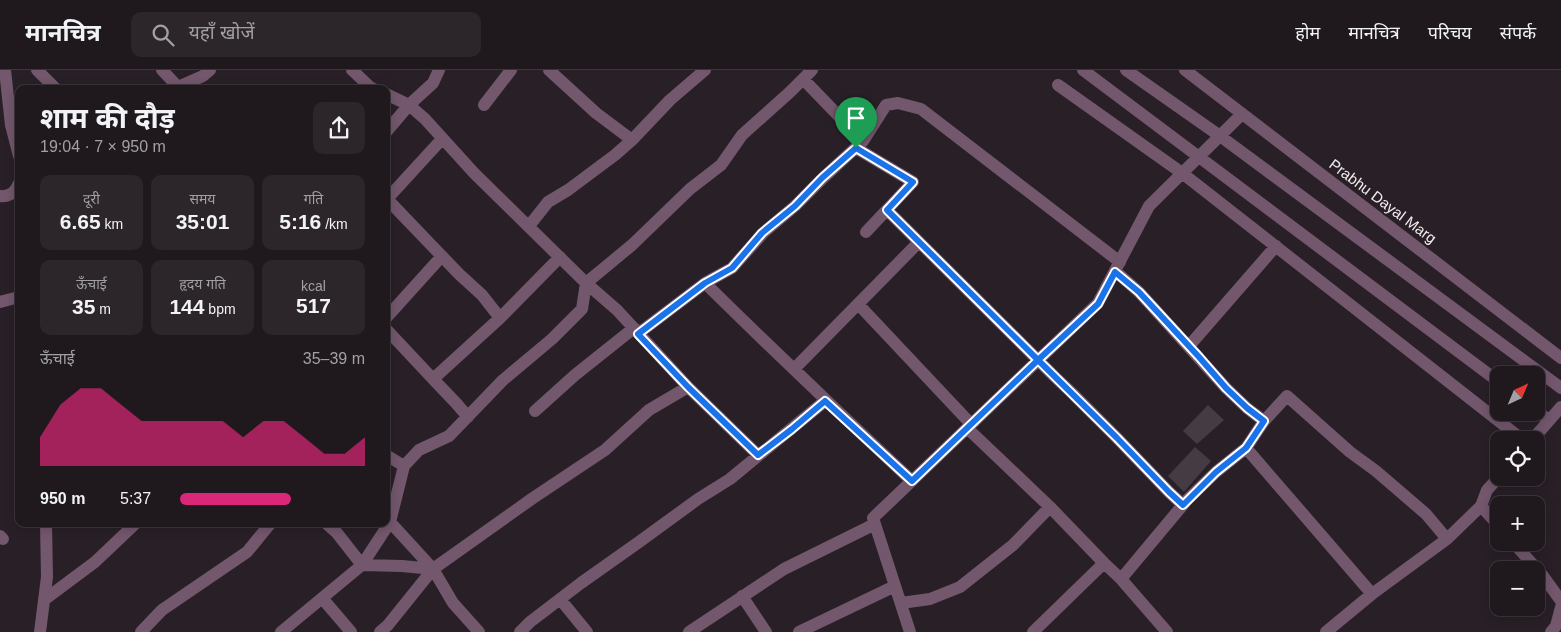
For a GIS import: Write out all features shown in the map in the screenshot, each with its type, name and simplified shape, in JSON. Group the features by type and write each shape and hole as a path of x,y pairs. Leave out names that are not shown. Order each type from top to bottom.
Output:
{"street":[{"path":"5,70 11,125 15,140"},
{"path":"36,70 52,85"},
{"path":"162,70 174,85"},
{"path":"184,85 203,76 210,70"},
{"path":"352,70 368,85"},
{"path":"390,127 408,105 433,83 439,70"},
{"path":"484,105 511,70"},
{"path":"550,70 596,113 632,140"},
{"path":"1082,70 1490,375"},
{"path":"1126,70 1220,136 1561,388"},
{"name":"Prabhu Dayal Marg","path":"1185,70 1561,358"},
{"path":"529,226 548,202 568,190 632,140 698,72"},
{"path":"479,632 454,603 433,569 390,522 404,466 419,450 449,436 503,380 552,340 582,309 586,283 632,245 690,189 721,165 742,136 807,74 859,144 913,182 866,232"},
{"path":"1058,85 1182,173 1512,431"},
{"path":"390,96 408,105 425,120 474,173 586,283 617,310 688,387 758,455"},
{"path":"535,411 575,375 705,283 732,268 762,233 795,206 859,144 886,104 898,102 921,110 1117,267 1226,388 1264,421"},
{"path":"910,632 873,518 1098,304 1149,206 1242,114"},
{"path":"390,196 442,139"},
{"path":"0,196 6,196 15,189"},
{"path":"390,202 482,295 500,318"},
{"path":"887,210 1183,505"},
{"path":"794,369 919,242"},
{"path":"1188,346 1276,246"},
{"path":"390,314 442,256"},
{"path":"433,380 500,318 560,257"},
{"path":"705,283 825,401 912,481"},
{"path":"0,302 15,298"},
{"path":"858,304 969,426 1121,579 1162,630"},
{"path":"390,334 468,417"},
{"path":"380,632 388,626 433,569 525,503 605,450 649,410 688,387"},
{"path":"1121,579 1183,505 1216,472 1246,448 1264,421 1288,396 1343,446 1376,471 1426,514 1447,539"},
{"path":"520,632 560,599 730,478 825,401"},
{"path":"1540,431 1561,407"},
{"path":"1545,417 1549,420"},
{"path":"1246,448 1372,594"},
{"path":"390,457 404,466"},
{"path":"1326,632 1372,594 1447,539 1481,506 1487,490 1491,486"},
{"path":"1481,506 1490,516"},
{"path":"901,603 930,599 960,587 1013,546 1050,508"},
{"path":"689,632 784,569 875,524"},
{"path":"40,632 47,577 46,527"},
{"path":"44,600 95,562 133,527"},
{"path":"141,632 162,610 246,552 267,527"},
{"path":"330,527 362,565"},
{"path":"280,632 362,565 387,527"},
{"path":"1521,551 1543,576 1561,601"},
{"path":"1033,632 1104,563"},
{"path":"362,565 433,569"},
{"path":"799,632 895,586"},
{"path":"742,596 766,632"},
{"path":"322,598 351,632"},
{"path":"560,599 587,632"},
{"path":"1551,632 1556,626 1561,607"}],"building":[{"path":"1208,405 1224,420 1197,444 1183,431"},
{"path":"1195,447 1211,461 1184,492 1168,476"}],"route":[{"path":"856,148 822,178 795,206 762,233 732,268 705,283 638,334 688,387 758,455 825,401 912,481 1038,360 1183,505 1216,472 1246,448 1264,421 1226,388 1139,292 1115,272 1098,304 1038,360 887,210 913,182 856,148"}]}
